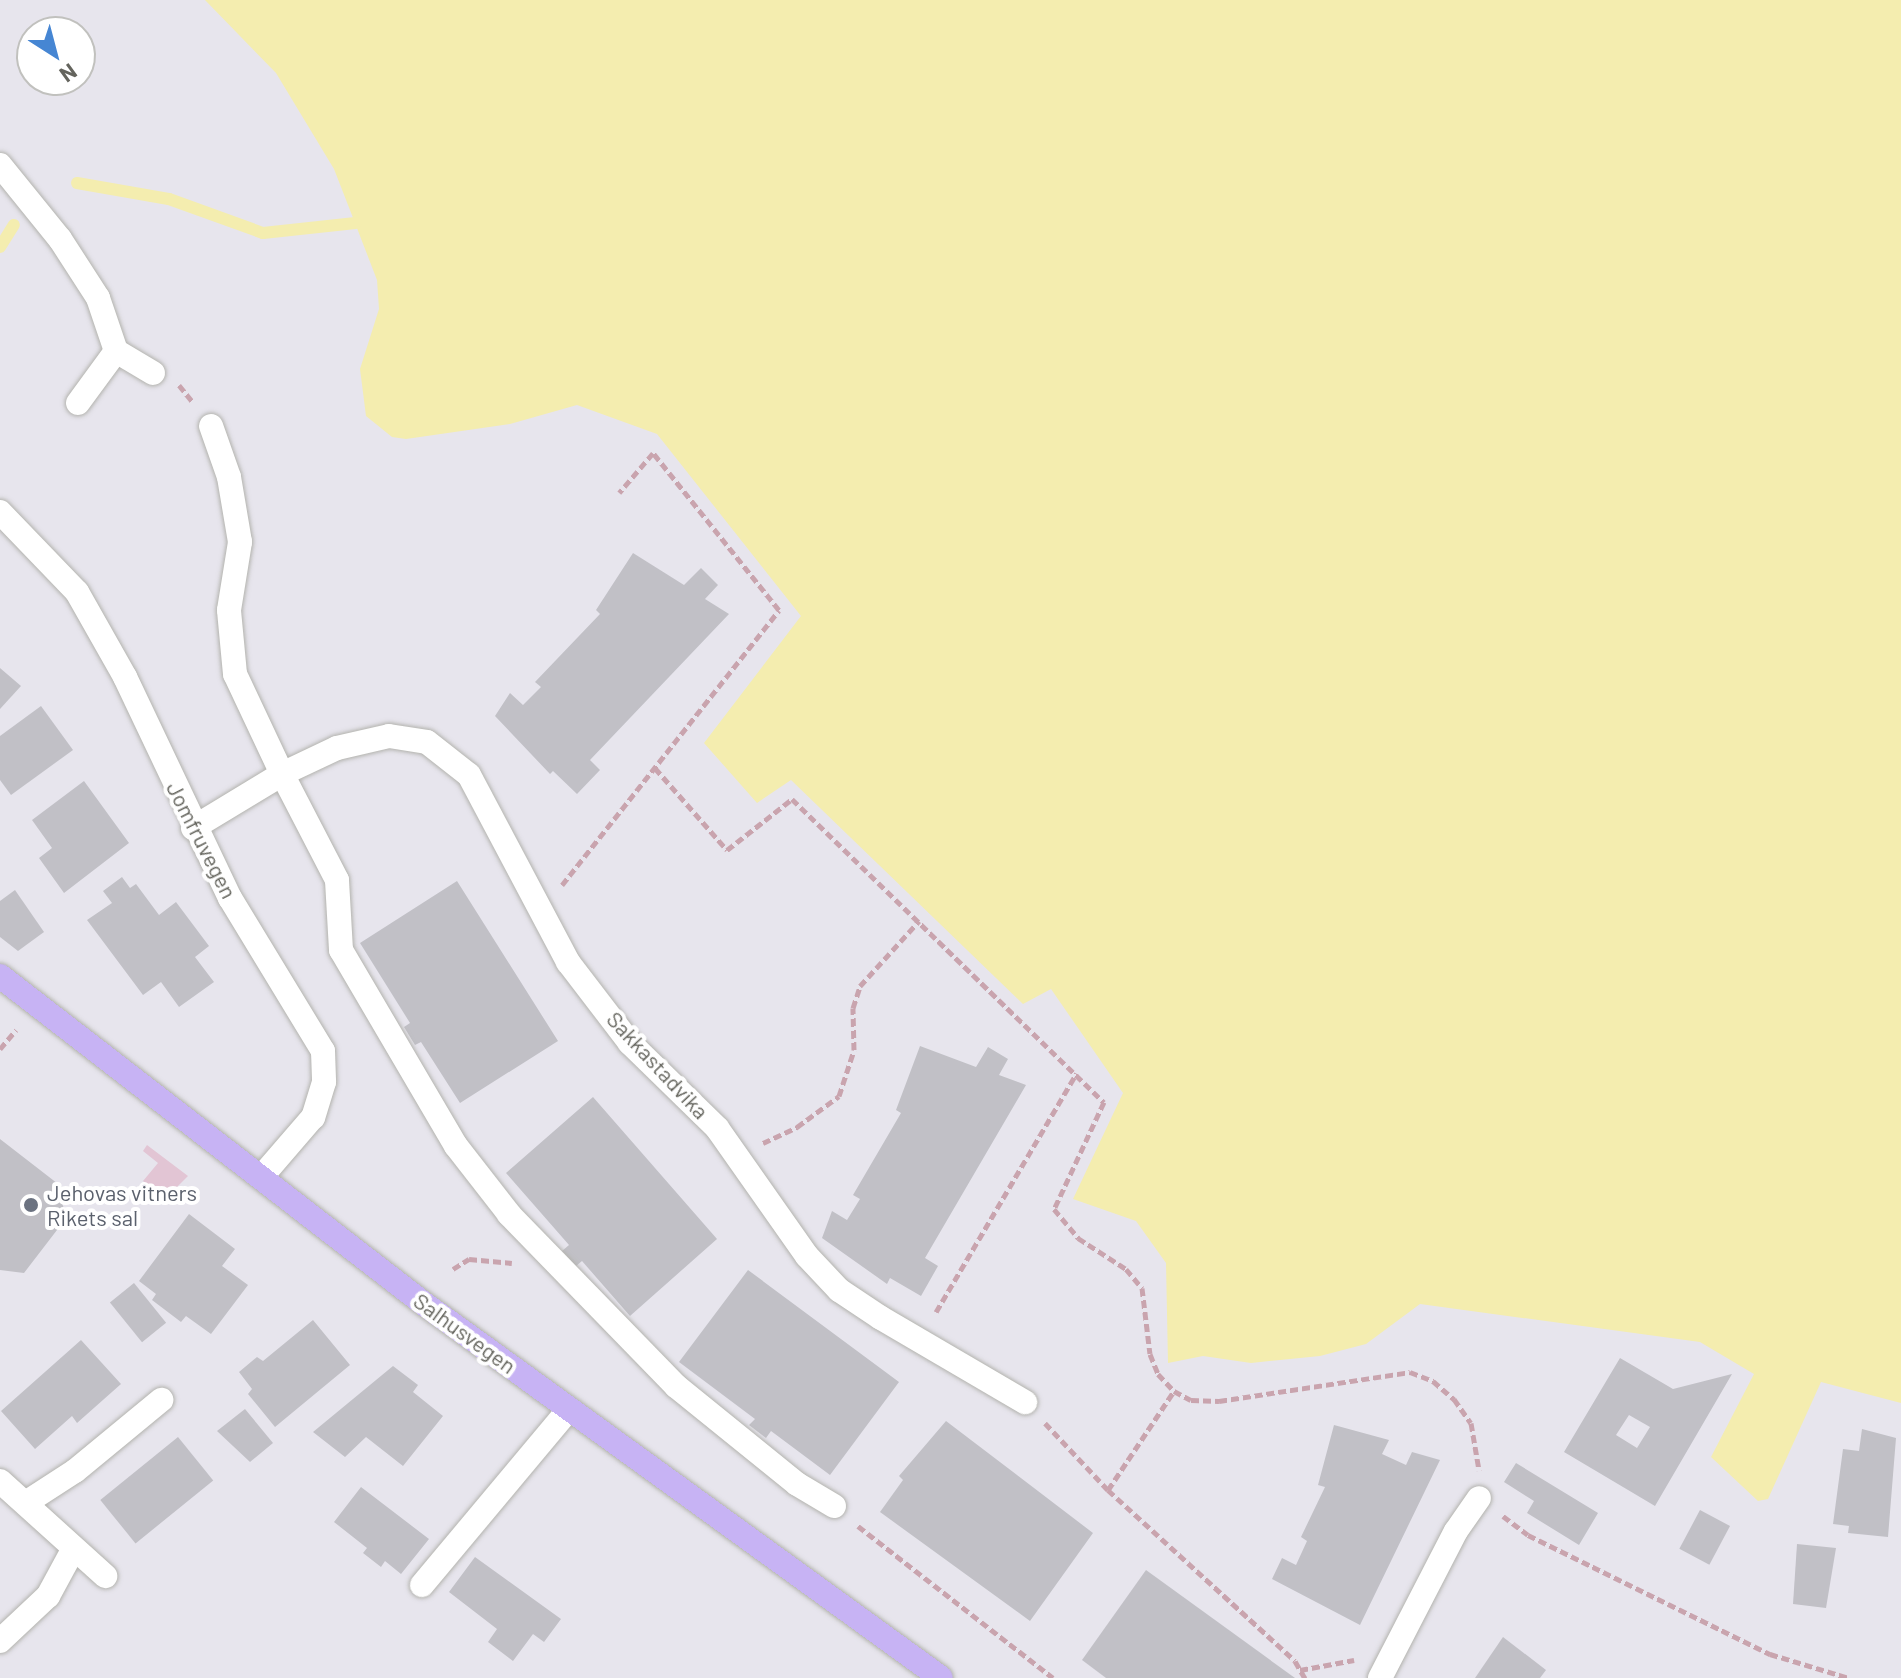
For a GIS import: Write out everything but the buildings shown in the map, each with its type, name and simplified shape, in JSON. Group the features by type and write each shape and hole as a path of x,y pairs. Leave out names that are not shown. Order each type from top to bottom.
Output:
{"main road":[{"name":"Salhusvegen","path":"0,976 423,1303 941,1678"}],"street":[{"path":"0,165 60,239 98,298 116,351 153,373"},
{"path":"78,403 116,351"},
{"path":"211,426 229,477 240,542 229,610 235,674 337,880 341,950 456,1146 509,1214 676,1386 797,1484 834,1506"},
{"name":"Jomfruvegen","path":"0,512 77,592 125,677 193,828 323,1051 324,1082 313,1117 262,1176"},
{"name":"Sakkastadvika","path":"193,828 282,774 337,748 389,736 427,742 469,775 568,962 630,1043 717,1128 807,1256 839,1290 1025,1402"},
{"path":"27,1502 75,1471 161,1400"},
{"path":"422,1585 569,1409"},
{"path":"0,1481 27,1502 73,1550 105,1576"},
{"path":"1380,1678 1398,1652 1456,1531 1479,1498"},
{"path":"0,1641 48,1596 73,1550"}],"path":[{"path":"153,373 182,387 211,426"},
{"path":"542,911 779,610 653,453 619,493"},
{"path":"655,768 727,850 792,799 1077,1072 1104,1102 1054,1209 1078,1238 1126,1269 1142,1288 1150,1354 1158,1374 1174,1391 1191,1400 1219,1401 1410,1372 1433,1381 1471,1423 1479,1498 1528,1535 1770,1654 1849,1678"},
{"path":"736,1155 797,1127 839,1096 854,1050 853,1008 860,986 919,921"},
{"path":"0,1049 22,1023"},
{"path":"919,1340 1077,1072"},
{"path":"453,1269 469,1259 488,1261"},
{"path":"1108,1490 1174,1391"},
{"path":"1025,1402 1108,1490 1295,1661 1305,1678"},
{"path":"834,1506 1053,1678"}],"shaded area":[{"path":"205,0 1901,0 1901,1403 1821,1382 1768,1499 1758,1501 1711,1457 1754,1374 1700,1342 1420,1304 1366,1344 1320,1356 1251,1363 1203,1356 1168,1363 1166,1263 1136,1221 1073,1199 1123,1093 1051,989 1023,1004 791,780 757,803 704,743 801,616 657,434 577,405 510,424 406,439 392,437 366,416 360,369 379,309 377,280 355,223 334,169 276,73"},
{"path":"147,1145 188,1176 166,1198 143,1181 158,1163 143,1151"}],"waterway":[{"path":"77,183 169,199 263,233 355,223"},
{"path":"0,247 14,225"}],"place":[{"name":"Jehovas vitners Rikets sal","path":"31,1205"}]}
